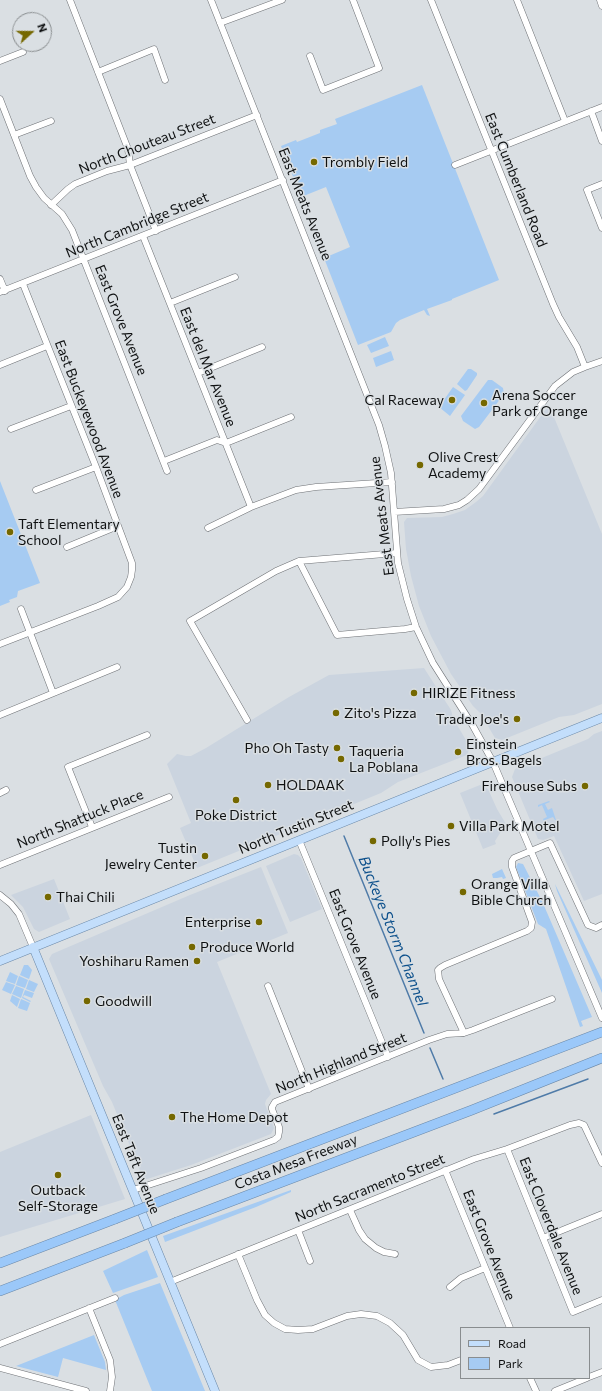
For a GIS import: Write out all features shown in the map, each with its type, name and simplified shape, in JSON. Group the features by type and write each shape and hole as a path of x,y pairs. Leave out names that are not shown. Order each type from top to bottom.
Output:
{"highway":[{"name":"Costa Mesa Freeway","path":"0,1263 602,1032"},
{"name":"Costa Mesa Freeway","path":"0,1291 472,1110 602,1058"},
{"path":"0,1295 33,1279"}],"main road":[{"name":"North Tustin Street","path":"0,961 602,718"},
{"name":"East Taft Avenue","path":"34,947 215,1391"}],"street":[{"path":"70,0 128,149 130,165 156,231"},
{"name":"East Meats Avenue","path":"211,0 376,414 385,446 392,482 397,553 404,590 416,627 435,667 474,726 493,762 601,1015"},
{"path":"220,23 282,0"},
{"path":"310,56 324,90 380,68 353,0"},
{"name":"East Cumberland Road","path":"431,0 553,304 562,323 575,343 585,366"},
{"path":"517,0 565,121"},
{"path":"600,0 602,6"},
{"path":"98,72 154,49 165,80"},
{"path":"0,61 23,52"},
{"name":"East Grove Avenue","path":"0,99 30,176 36,187 68,222 167,471"},
{"path":"455,165 602,107"},
{"path":"591,111 602,141"},
{"name":"North Chouteau Street","path":"51,205 75,184 130,165 257,115"},
{"path":"14,135 51,120"},
{"name":"North Cambridge Street","path":"2,292 283,180"},
{"path":"602,184 587,190 602,228"},
{"name":"East del Mar Avenue","path":"143,236 251,507"},
{"path":"170,303 235,277"},
{"path":"0,279 2,292"},
{"name":"East Buckeyewood Avenue","path":"23,284 96,467 132,563 132,577 127,587 118,597 109,602 30,632"},
{"path":"0,365 47,346"},
{"path":"198,373 262,347"},
{"path":"394,512 449,508 467,500 479,489 553,390 567,376 585,366 602,361"},
{"path":"11,429 71,406"},
{"path":"164,461 217,440 226,443 291,417"},
{"path":"36,490 96,467"},
{"path":"208,528 251,507 296,490 392,482"},
{"path":"67,547 118,526"},
{"path":"247,720 190,621 276,571 299,562 397,553"},
{"path":"299,562 337,635 416,627"},
{"path":"21,609 53,693"},
{"path":"0,644 30,632"},
{"path":"0,715 117,667"},
{"path":"92,827 68,767 147,735"},
{"name":"North Shattuck Place","path":"0,865 169,796"},
{"name":"East Grove Avenue","path":"299,840 388,1057"},
{"path":"464,1032 439,979 438,970 531,928 532,922 511,864 514,858 550,843 588,925 596,928 602,925"},
{"path":"0,895 11,904 19,914 34,947"},
{"path":"268,986 309,1089"},
{"name":"North Highland Street","path":"133,1190 201,1168 274,1140 278,1136 279,1132 272,1112 273,1104 440,1036 464,1032 552,999"},
{"name":"North Sacramento Street","path":"170,1282 350,1210 445,1170 507,1149 570,1124 581,1124 588,1132 602,1163"},
{"name":"East Cloverdale Avenue","path":"507,1149 573,1312 602,1300"},
{"name":"East Grove Avenue","path":"445,1170 510,1327"},
{"path":"350,1210 358,1230 365,1239 376,1248 395,1254"},
{"path":"543,1238 602,1214"},
{"path":"298,1230 310,1261"},
{"path":"238,1254 256,1300 265,1315 274,1323 285,1329 313,1329 347,1316 361,1314 377,1316 390,1323 403,1335 418,1360 431,1367 448,1365 460,1360"},
{"path":"450,1287 461,1278 485,1268"},
{"path":"0,1344 114,1298"},
{"path":"89,1308 110,1360 112,1377 110,1391"},
{"path":"0,1368 86,1391"},
{"path":"590,1377 602,1372"},
{"path":"530,1379 536,1391"},
{"path":"555,1391 585,1379"}],"shaded area":[{"path":"549,405 602,534 602,704 574,715 559,717 502,740 495,738 481,714 473,706 451,674 431,636 419,606 411,576 406,549 404,522 407,518 442,517 453,514 465,510 476,502 483,496"},
{"path":"424,668 451,710 453,718 470,747 467,755 398,782 381,793 197,868 180,828 191,823 167,764 177,754 191,756 289,697 329,675"},
{"path":"602,731 602,894 584,901 554,836 543,840 538,839 512,777 515,769 588,739 594,734"},
{"path":"480,785 488,789 506,824 495,841 496,844 483,849 460,793"},
{"path":"294,854 301,858 322,909 290,922 266,866"},
{"path":"261,867 288,933 217,962 271,1094 266,1100 265,1104 274,1128 271,1134 191,1165 144,1180 112,1102 103,1086 49,959 52,954 190,895"},
{"path":"54,879 70,919 39,932 34,929 23,907 11,895"},
{"name":"Outback Self-Storage","path":"91,1115 125,1199 0,1237 0,1152"}],"green space":[{"path":"422,85 499,280 427,309 430,316 427,315 424,310 400,320 396,323 391,332 358,345 324,258 350,247 326,187 301,197 281,146 296,140 297,142 320,133 320,130 337,124 335,119"},
{"path":"385,337 389,346 371,353 367,345"},
{"path":"391,351 394,360 376,367 373,358"},
{"path":"468,369 471,369 477,373 477,375 465,391 457,384"},
{"name":"Arena Soccer Park of Orange","path":"488,380 492,380 503,388 504,394 479,427 475,429 463,421 461,416"},
{"name":"Cal Raceway","path":"453,387 465,395 450,416 439,407"},
{"name":"Taft Elementary School","path":"0,481 40,583 18,591 17,597 0,606"},
{"path":"549,801 550,802 545,804 548,810 552,808 556,820 553,817 545,820 547,824 545,824 543,819 547,817 542,805 538,807 538,805"},
{"path":"518,863 523,864 542,901 592,1017 581,1021 583,1026 580,1027 546,929 538,924 516,867"},
{"path":"502,869 506,878 493,878 492,874"},
{"path":"555,884 602,980 602,993 557,891"},
{"path":"24,965 28,965 32,970 29,979 20,975"},
{"path":"10,972 18,976 15,984 6,981"},
{"path":"19,976 28,980 25,988 16,985"},
{"path":"29,980 38,984 34,992 26,989"},
{"path":"6,982 15,985 11,994 2,990"},
{"path":"16,986 24,989 21,998 12,994"},
{"path":"25,990 34,993 32,998 24,995 23,997 31,1001 30,1002 22,998"},
{"path":"12,995 20,999 17,1007 10,1001"},
{"path":"21,999 30,1003 27,1011 18,1008"},
{"path":"291,1190 291,1192 256,1207 165,1242 163,1236"},
{"path":"147,1250 158,1277 113,1293 103,1271"},
{"path":"160,1283 205,1391 152,1391 115,1300 124,1295"},
{"path":"94,1335 105,1362 106,1370 63,1358 58,1377 16,1366"}],"waterway":[{"name":"Buckeye Storm Channel","path":"344,836 424,1033"},
{"name":"Buckeye Storm Channel","path":"430,1048 443,1079"},
{"name":"Buckeye Storm Channel","path":"494,1114 588,1079"}],"place":[{"name":"Trombly Field","path":"314,162"},
{"name":"Cal Raceway","path":"452,400"},
{"name":"Arena Soccer Park of Orange","path":"484,403"},
{"name":"Olive Crest Academy","path":"420,465"},
{"name":"Taft Elementary School","path":"10,532"},
{"name":"HIRIZE Fitness","path":"414,693"},
{"name":"Zito's Pizza","path":"336,713"},
{"name":"Trader Joe's","path":"517,719"},
{"name":"Pho Oh Tasty","path":"337,748"},
{"name":"Einstein Bros. Bagels","path":"458,752"},
{"name":"Taqueria La Poblana","path":"341,759"},
{"name":"HOLDAAK","path":"268,785"},
{"name":"Firehouse Subs","path":"585,786"},
{"name":"Poke District","path":"236,800"},
{"name":"Villa Park Motel","path":"451,826"},
{"name":"Polly's Pies","path":"373,841"},
{"name":"Tustin Jewelry Center","path":"205,856"},
{"name":"Orange Villa Bible Church","path":"463,892"},
{"name":"Thai Chili","path":"48,897"},
{"name":"Enterprise","path":"259,922"},
{"name":"Produce World","path":"192,947"},
{"name":"Yoshiharu Ramen","path":"197,961"},
{"name":"Goodwill","path":"87,1001"},
{"name":"The Home Depot","path":"172,1117"},
{"name":"Outback Self-Storage","path":"58,1175"}]}
